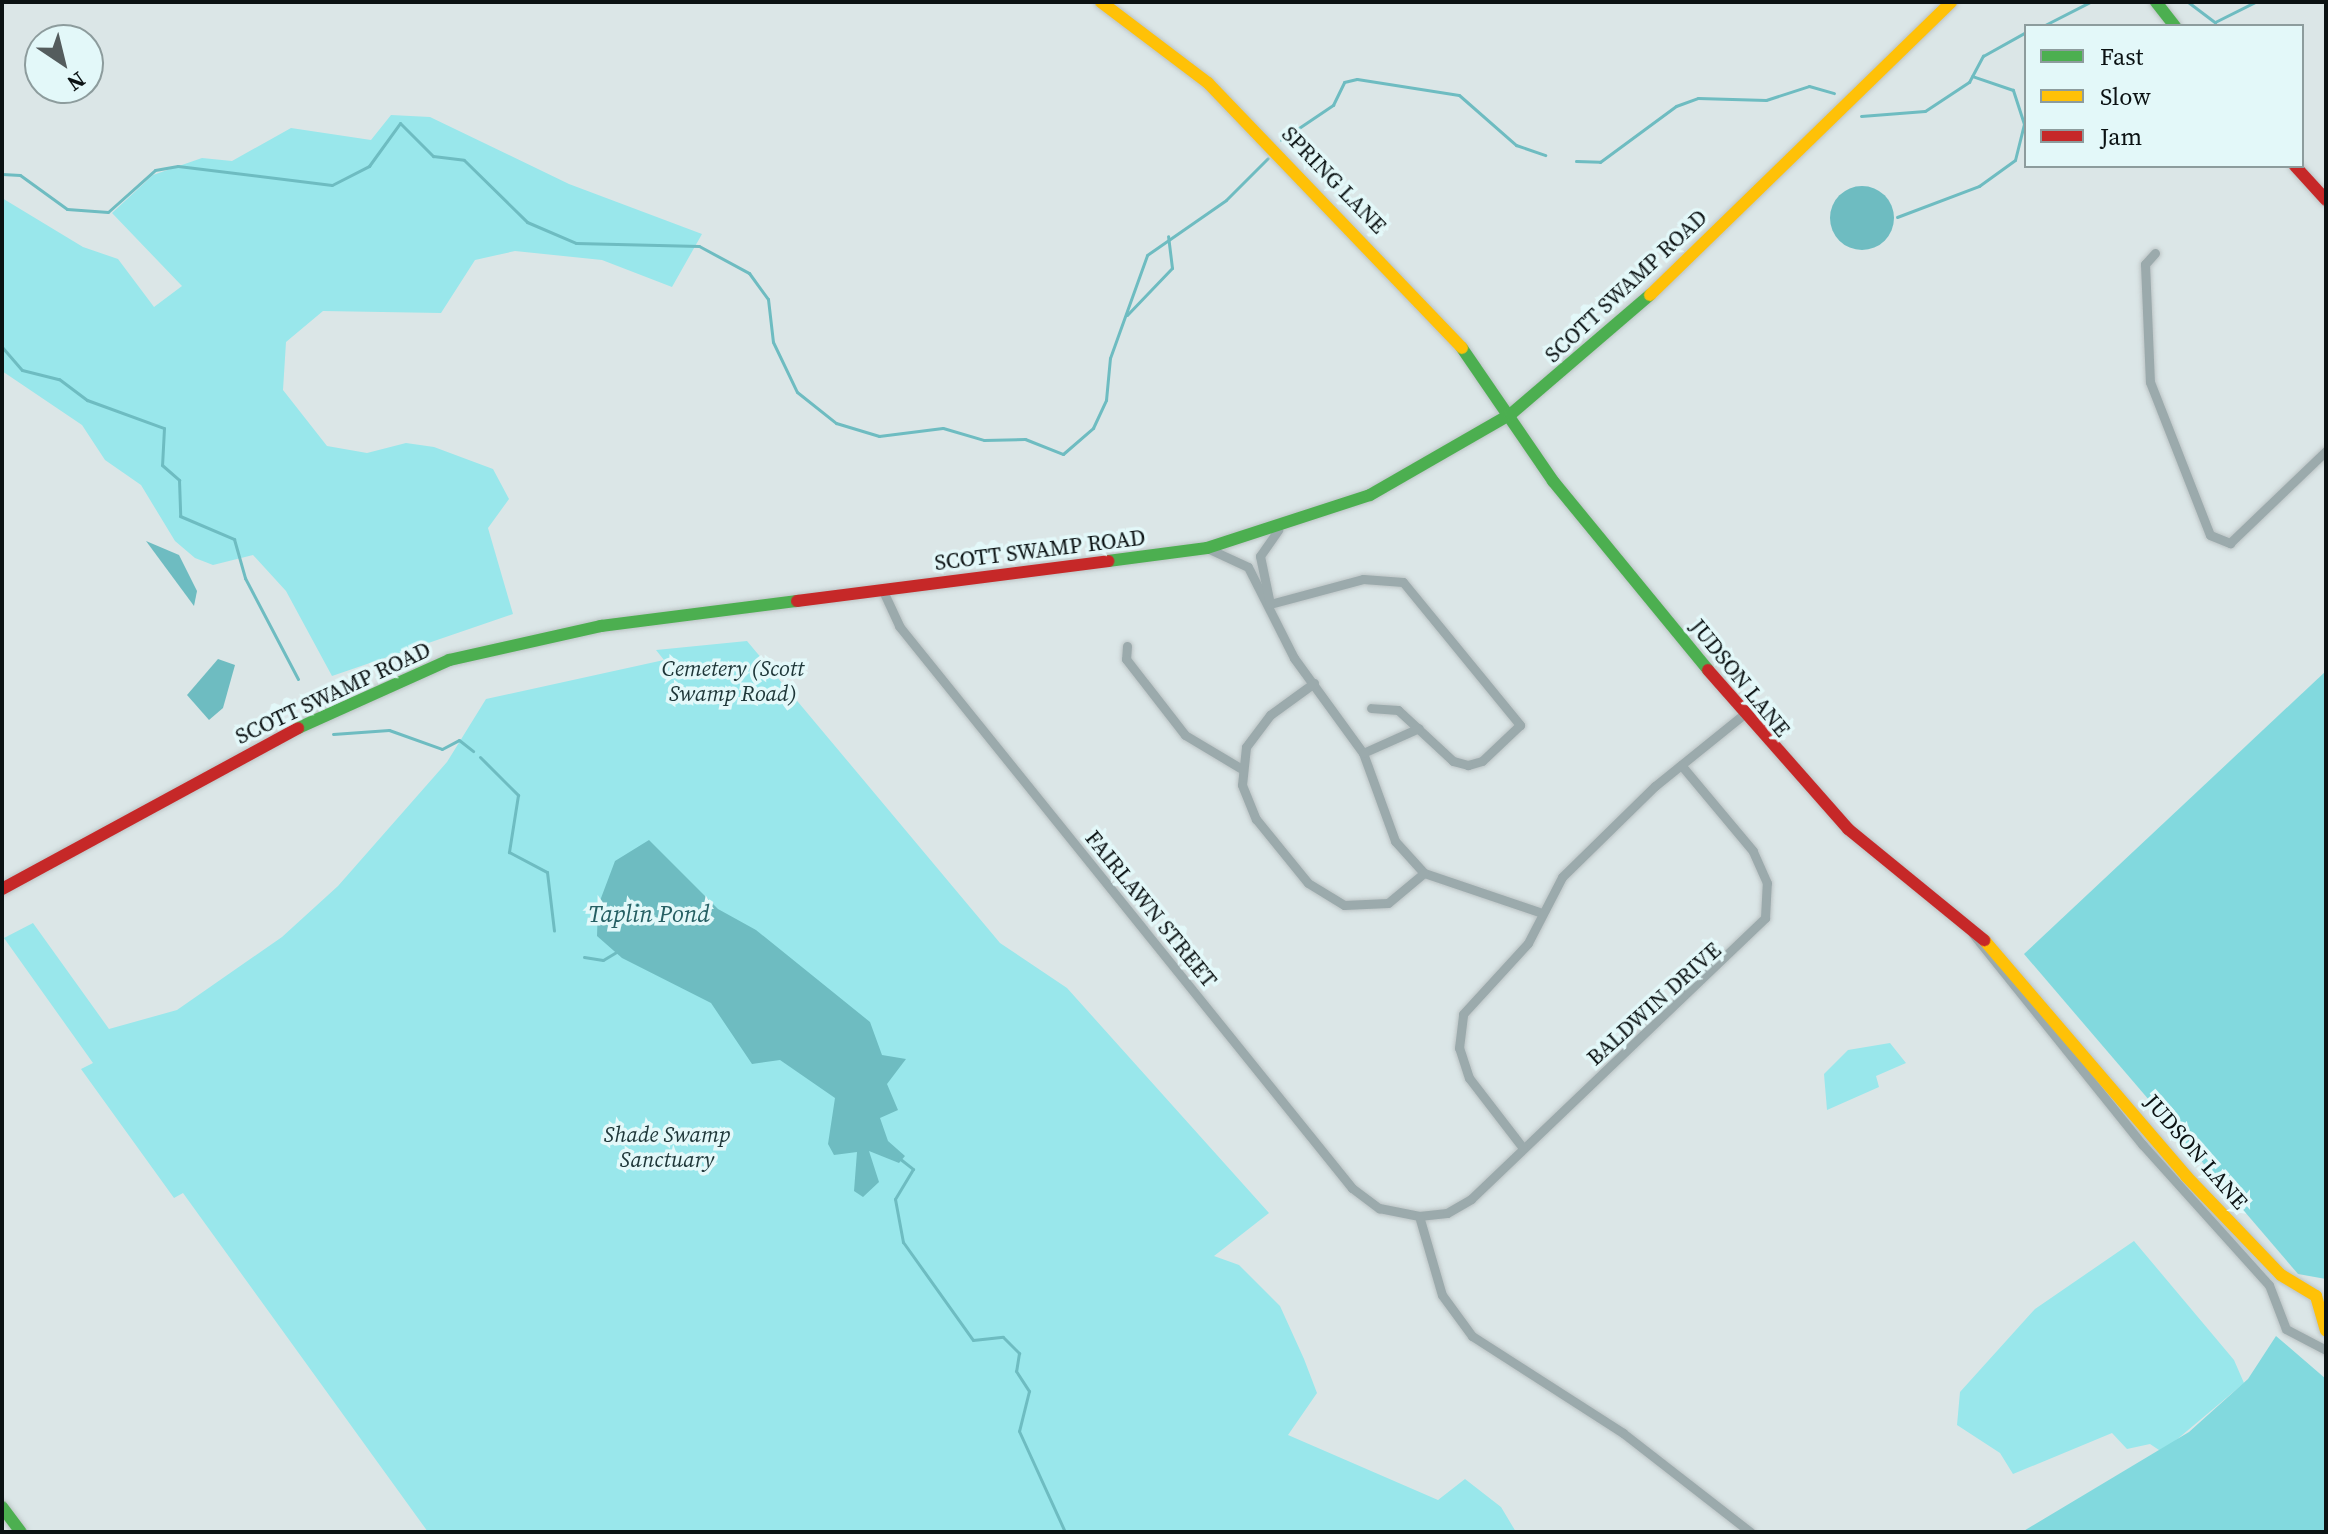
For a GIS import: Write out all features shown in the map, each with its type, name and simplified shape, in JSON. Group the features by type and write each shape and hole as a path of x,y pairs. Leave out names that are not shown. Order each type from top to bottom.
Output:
{"main road":[{"name":"SPRING LANE","path":"1101,2 1208,83 1282,155 1403,281 1511,414"},
{"name":"SCOTT SWAMP ROAD","path":"2,889 317,718 449,660 601,626 1207,548 1278,530 1370,495 1511,414 1589,354 1951,2"},
{"path":"2157,4 2173,24"},
{"path":"2297,168 2326,200"},
{"name":"JUDSON LANE","path":"1511,414 1553,481 1743,715 1825,808 2035,987 2195,1186 2281,1275 2316,1296 2324,1326"},
{"path":"2,1507 21,1532"}],"street":[{"path":"2155,253 2145,264 2157,409 2210,535 2230,543 2326,451"},
{"path":"1270,604 1260,556 1278,530"},
{"path":"1207,548 1248,567 1314,683 1363,753 1395,841 1424,873 1539,912"},
{"path":"1270,604 1379,577 1412,588 1520,725 1482,761 1468,765 1398,710 1371,708"},
{"name":"FAIRLAWN STREET","path":"883,591 899,626 1352,1188 1379,1208 1419,1216"},
{"path":"1127,646 1126,659 1185,735 1242,769"},
{"path":"1314,683 1259,726 1242,769 1256,819 1331,900 1360,907 1388,903 1424,873"},
{"path":"1523,1148 1469,1078 1458,1030 1472,998 1528,943 1539,912 1562,877 1681,765 1743,715"},
{"path":"1363,753 1419,728"},
{"name":"BALDWIN DRIVE","path":"1419,1216 1447,1213 1471,1199 1765,918 1767,883 1753,851 1681,765"},
{"name":"JUDSON LANE","path":"1973,934 2142,1144 2269,1285 2286,1329 2305,1335 2326,1350"},
{"path":"1419,1216 1442,1295 1472,1336 1623,1433 1750,1532"},
{"name":"JUDSON LANE","path":"2305,1335 2324,1326"}],"green space":[{"path":"391,115 430,117 569,184 702,234 672,287 602,260 515,251 475,260 441,313 323,311 286,342 283,390 327,446 367,453 406,443 434,447 493,469 509,499 488,528 513,614 332,676 286,591 253,555 213,565 195,558 175,541 141,485 105,460 82,425 2,371 2,198 83,247 118,259 154,307 182,286 112,213 153,175 202,158 232,161 291,128 371,140"},
{"name":"Shade Swamp Sanctuary","path":"747,641 1000,943 1067,988 1269,1213 1214,1256 1239,1265 1280,1306 1304,1359 1317,1393 1288,1435 1438,1500 1465,1479 1501,1507 1516,1532 428,1532 183,1193 174,1198 81,1069 93,1063 4,938 33,923 109,1029 177,1010 282,937 338,886 447,762 486,699 664,660 656,650"},
{"path":"1890,1043 1906,1063 1876,1076 1879,1087 1827,1110 1824,1074 1848,1050"},
{"path":"2134,1241 2234,1360 2244,1383 2162,1452 2150,1444 2127,1449 2112,1433 2013,1474 2000,1453 1957,1425 1960,1392 2035,1309"}],"shaded area":[{"path":"2326,671 2326,1279 2298,1274 2024,954"},
{"path":"2276,1336 2326,1379 2326,1532 2022,1532 2189,1432 2248,1379"}],"water":[{"path":"1856,186 1868,186 1885,195 1892,206 1892,230 1885,241 1868,250 1856,250 1844,245 1835,236 1830,224 1830,212 1835,200 1844,191"},
{"path":"146,541 179,555 197,591 194,606"},
{"path":"218,659 235,665 223,708 209,720 187,695"},
{"name":"Taplin Pond","path":"649,840 718,909 756,930 870,1022 882,1055 906,1059 887,1084 898,1110 880,1118 888,1141 905,1156 899,1163 869,1151 879,1182 863,1197 854,1191 857,1152 834,1155 828,1144 835,1098 780,1060 752,1064 711,1003 622,958 597,936 598,906 615,861"}],"waterway":[{"path":"2047,24 2090,2"},
{"path":"2188,2 2215,22 2255,2"},
{"path":"1861,116 1925,111 1969,82 1983,56 2024,33"},
{"path":"1897,217 1979,186 2015,160 2024,124 2013,90 1972,76"},
{"path":"1281,140 1333,105 1344,82 1357,79 1459,95 1516,145 1545,155"},
{"path":"1576,161 1600,162 1676,106 1698,98 1766,100 1809,86 1834,93"},
{"path":"2,174 20,175 67,209 108,212 155,170 178,166 332,185 369,166 400,123 433,156 464,160 527,222 576,243 699,246 749,273 768,299 773,342 797,392 836,423 879,436 943,428 984,440 1025,439 1063,454 1093,428 1106,400 1110,358 1147,255 1226,200 1268,158"},
{"path":"1127,315 1172,268 1168,236"},
{"path":"2,347 22,370 59,379 87,400 164,428 162,465 179,480 180,516 234,539 245,578 298,679"},
{"path":"333,734 389,730 442,749 459,740 473,751"},
{"path":"480,757 518,795 509,852 547,872 554,931"},
{"path":"584,957 603,960 618,951"},
{"path":"899,1158 913,1169 895,1199 903,1242 973,1340 1003,1337 1019,1353 1016,1371 1029,1391 1019,1431 1065,1532"}],"traffic: fast":[{"path":"2156,2 2173,24"},
{"path":"1108,561 1207,548 1370,495 1511,414 1650,295"},
{"path":"1462,348 1553,481 1708,670"},
{"path":"298,728 449,660 601,626 797,601"},
{"path":"2,1507 21,1532"}],"traffic: slow":[{"path":"1101,2 1208,83 1462,348"},
{"path":"1650,295 1951,2"},
{"path":"1984,940 2186,1176 2281,1275 2316,1296 2326,1331"}],"traffic: jam":[{"path":"2297,168 2326,200"},
{"path":"797,601 1108,561"},
{"path":"1708,670 1848,829 1984,940"},
{"path":"2,889 298,728"}],"park label":[{"name":"Cemetery (Scott Swamp Road)","path":"733,680"}]}
